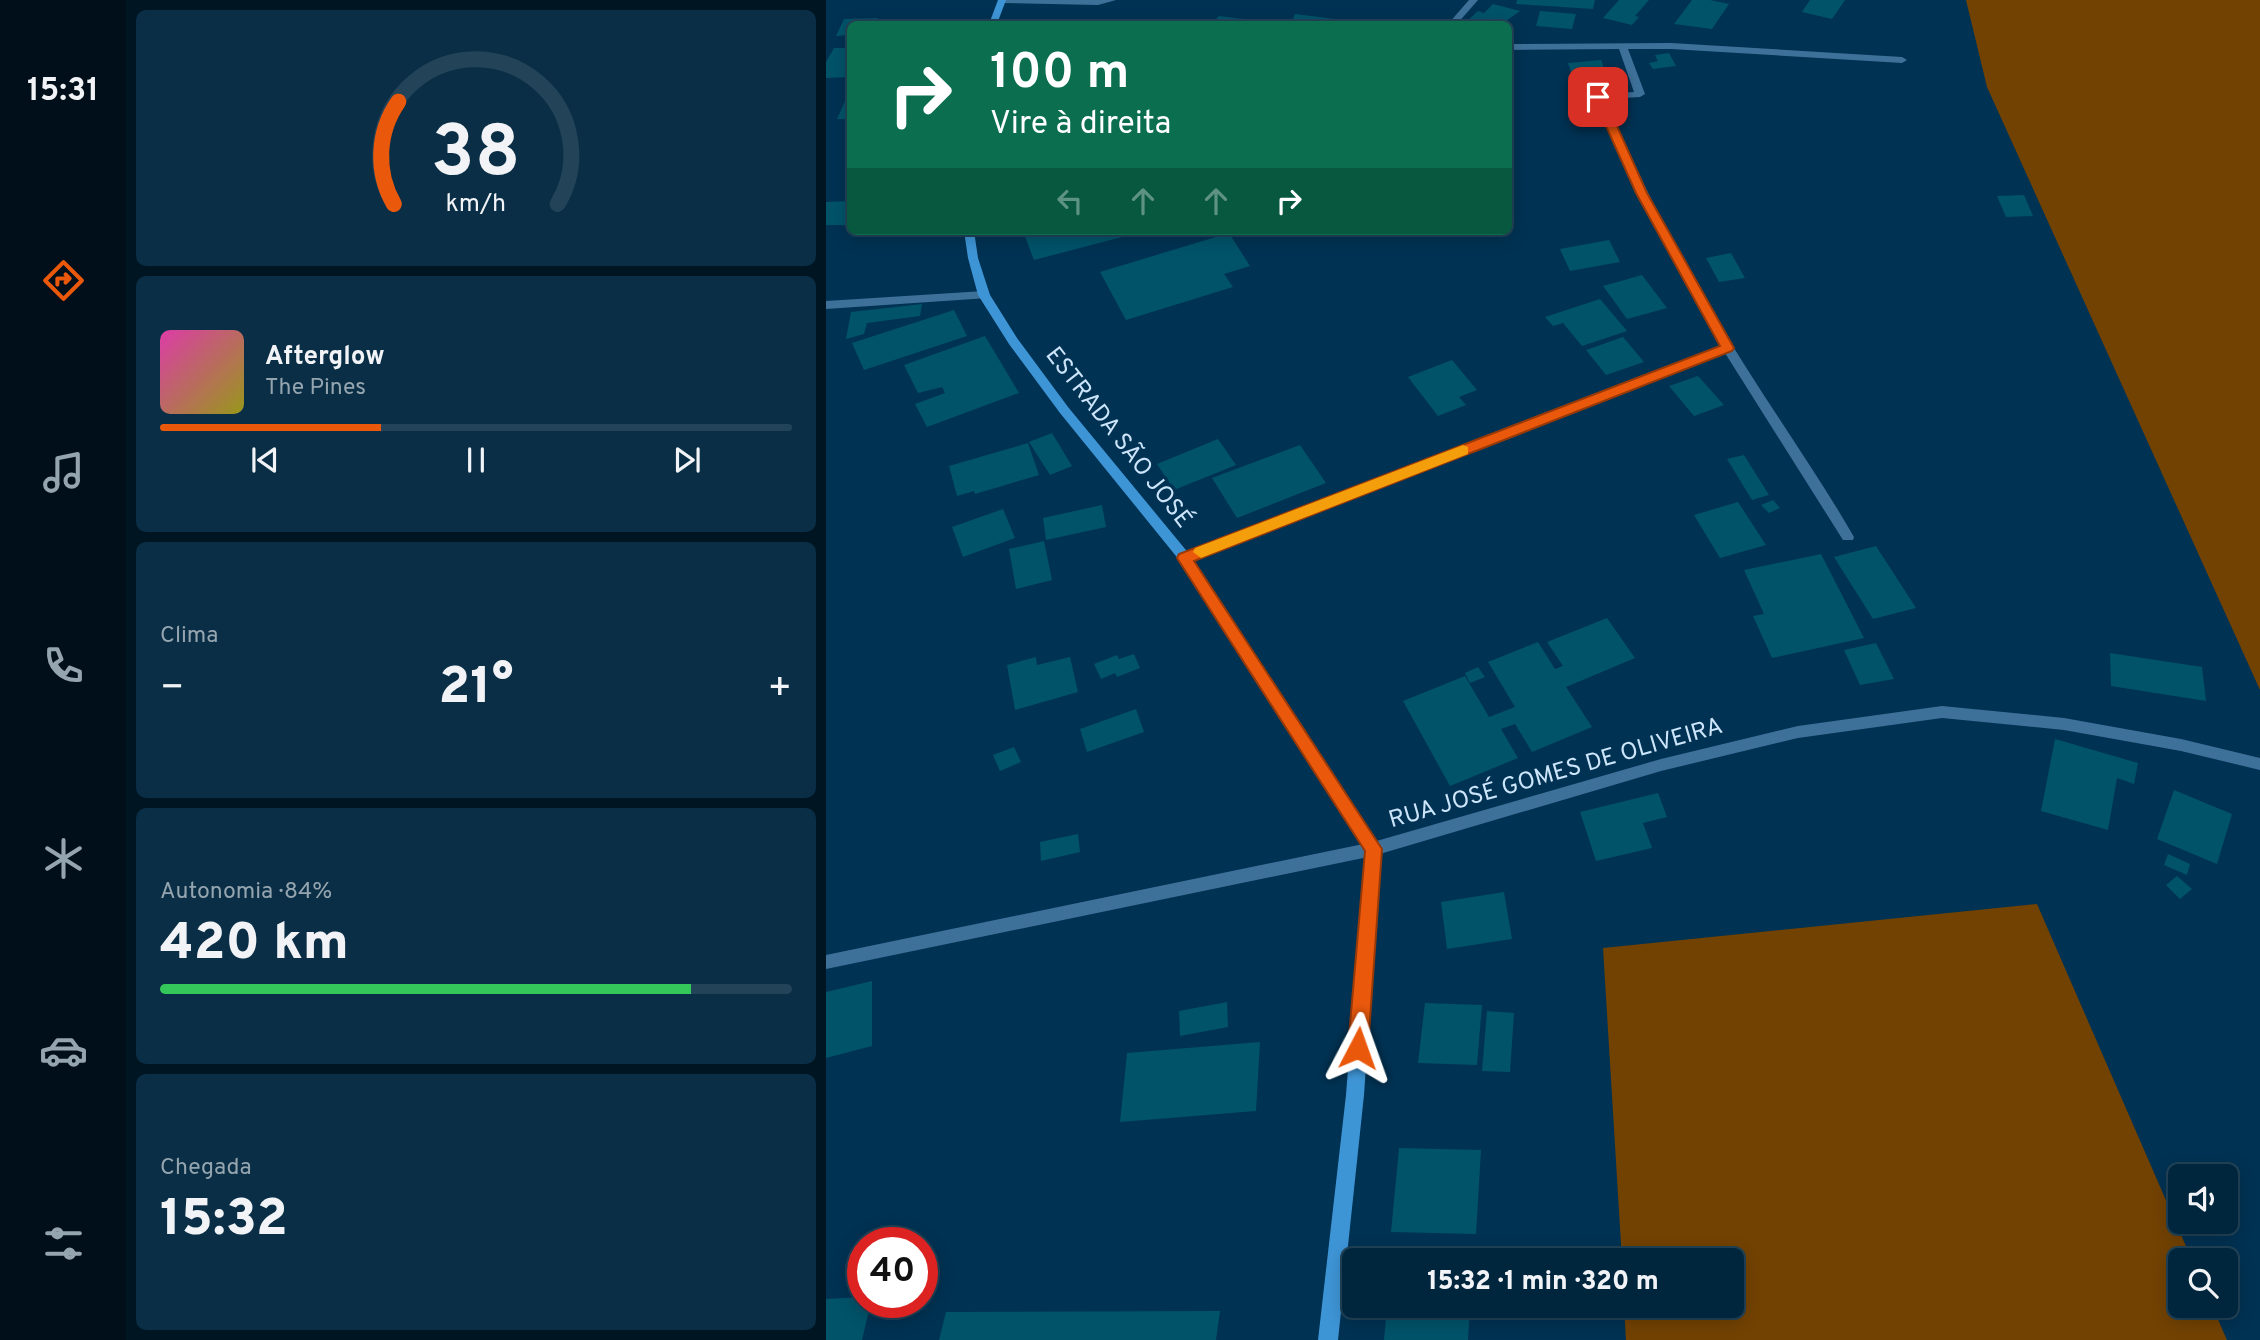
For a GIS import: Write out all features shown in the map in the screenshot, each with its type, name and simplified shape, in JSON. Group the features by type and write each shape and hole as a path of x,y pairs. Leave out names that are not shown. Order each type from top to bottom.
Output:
{"street":[{"path":"994,21 1002,0 1112,0"},
{"path":"1455,21 1474,0"},
{"path":"1622,46 1640,94 1598,97 1642,193 1727,348 1808,468 1848,537"},
{"path":"1512,47 1747,49 1902,60"},
{"name":"ESTRADA SÃO JOSÉ","path":"970,235 984,295 1013,341 1064,410 1185,558 1373,849"},
{"path":"826,305 984,295"},
{"path":"1185,558 1727,348"},
{"name":"RUA JOSÉ GOMES DE OLIVEIRA","path":"826,962 1373,849 1673,762 1798,732 1942,712 2064,724 2181,745 2260,764"},
{"path":"1328,1340 1355,1095 1373,849"}],"shaded area":[{"path":"1966,0 2260,0 2260,690 1987,87"},
{"path":"2037,904 2168,1205 2168,1234 2181,1234 2187,1248 2168,1248 2168,1318 2217,1318 2227,1340 1626,1340 1625,1318 1744,1318 1744,1248 1621,1248 1603,948"}],"building":[{"path":"1517,0 1595,0 1593,9 1516,4"},
{"path":"1619,0 1649,0 1635,16 1639,17 1632,25 1603,18"},
{"path":"1692,0 1729,4 1712,29 1674,24"},
{"path":"1810,0 1845,0 1832,19 1802,12"},
{"path":"1493,4 1520,11 1506,21 1467,21 1478,11 1484,13"},
{"path":"1540,11 1576,14 1572,29 1536,26"},
{"path":"1295,14 1335,19 1334,21 1292,21"},
{"path":"1219,16 1260,21 1214,21"},
{"path":"878,18 876,21 847,21 847,35 836,36 844,19"},
{"path":"834,48 847,48 847,77 826,78 826,62"},
{"path":"1669,53 1676,66 1653,69 1649,63 1658,61 1655,55"},
{"path":"1601,60 1612,90 1578,93 1568,63"},
{"path":"846,99 847,99 847,119 837,119"},
{"path":"2024,195 2033,216 2006,217 1997,196"},
{"path":"847,201 847,225 826,225 826,202"},
{"path":"1024,235 1126,236 1034,260"},
{"path":"1222,235 1230,235 1250,266 1224,274 1233,287 1126,320 1100,272"},
{"path":"1609,240 1620,262 1570,271 1560,249"},
{"path":"1731,253 1745,278 1719,282 1706,258"},
{"path":"1642,275 1667,308 1627,319 1603,286"},
{"path":"1600,299 1627,331 1582,346 1563,323 1553,326 1545,317"},
{"path":"922,304 920,316 867,323 864,334 846,339 851,312"},
{"path":"954,310 967,336 864,370 852,343"},
{"path":"985,336 1019,393 927,427 915,404 945,393 942,387 918,393 904,365"},
{"path":"1623,337 1644,362 1606,375 1586,350"},
{"path":"1452,360 1477,390 1459,397 1466,405 1438,416 1408,377"},
{"path":"1698,376 1724,405 1694,416 1669,386"},
{"path":"1052,433 1072,466 1050,475 1029,442"},
{"path":"1218,439 1236,465 1174,490 1157,464"},
{"path":"1028,443 1039,475 975,494 974,491 957,496 949,466"},
{"path":"1300,445 1326,483 1237,518 1212,478"},
{"path":"1744,455 1769,495 1752,500 1727,459"},
{"path":"1773,500 1780,508 1769,513 1761,505"},
{"path":"1738,502 1766,545 1720,558 1694,515"},
{"path":"1102,505 1106,527 1046,540 1043,518"},
{"path":"1003,509 1015,538 963,557 952,527"},
{"path":"1044,541 1052,580 1016,589 1009,549"},
{"path":"1876,546 1916,608 1873,619 1834,557"},
{"path":"1821,554 1864,638 1772,658 1753,616 1764,614 1744,570"},
{"path":"1607,618 1635,658 1566,687 1592,727 1532,752 1515,724 1501,729 1518,758 1450,786 1403,701 1465,676 1489,717 1515,707 1488,662 1538,642 1555,669 1563,666 1547,642"},
{"path":"1876,643 1894,679 1860,685 1844,650"},
{"path":"2110,653 2202,667 2206,701 2111,686"},
{"path":"1134,654 1140,668 1117,677 1115,673 1101,679 1094,664 1117,655 1119,659"},
{"path":"1036,657 1037,665 1070,657 1078,692 1015,710 1007,665"},
{"path":"1478,667 1485,677 1470,683 1465,673"},
{"path":"1136,709 1144,732 1087,752 1080,729"},
{"path":"2055,739 2138,763 2134,784 2117,778 2108,830 2041,811"},
{"path":"1014,747 1021,762 1000,771 993,755"},
{"path":"2174,790 2232,814 2217,864 2157,839"},
{"path":"1658,793 1667,817 1643,823 1652,848 1596,861 1580,812"},
{"path":"1078,834 1080,852 1041,861 1040,842"},
{"path":"2168,854 2190,864 2187,875 2164,865"},
{"path":"2177,876 2192,889 2180,899 2166,885"},
{"path":"1504,892 1512,939 1447,949 1441,902"},
{"path":"872,981 872,1046 826,1058 826,992"},
{"path":"1227,1002 1228,1027 1180,1036 1179,1011"},
{"path":"1425,1003 1482,1005 1477,1065 1418,1063"},
{"path":"1487,1011 1514,1013 1510,1072 1482,1071"},
{"path":"1260,1042 1256,1111 1120,1122 1127,1053"},
{"path":"1399,1148 1481,1150 1476,1234 1391,1232"},
{"path":"847,1298 847,1318 867,1318 862,1340 826,1340 826,1299"},
{"path":"1220,1311 1216,1340 939,1340 946,1312"},
{"path":"1386,1318 1469,1318 1468,1340 1384,1340"}],"slow traffic":[{"path":"1201,552 1463,450"}],"route":[{"path":"1358,1048 1373,849 1185,558 1727,348 1642,193 1598,97"}]}
